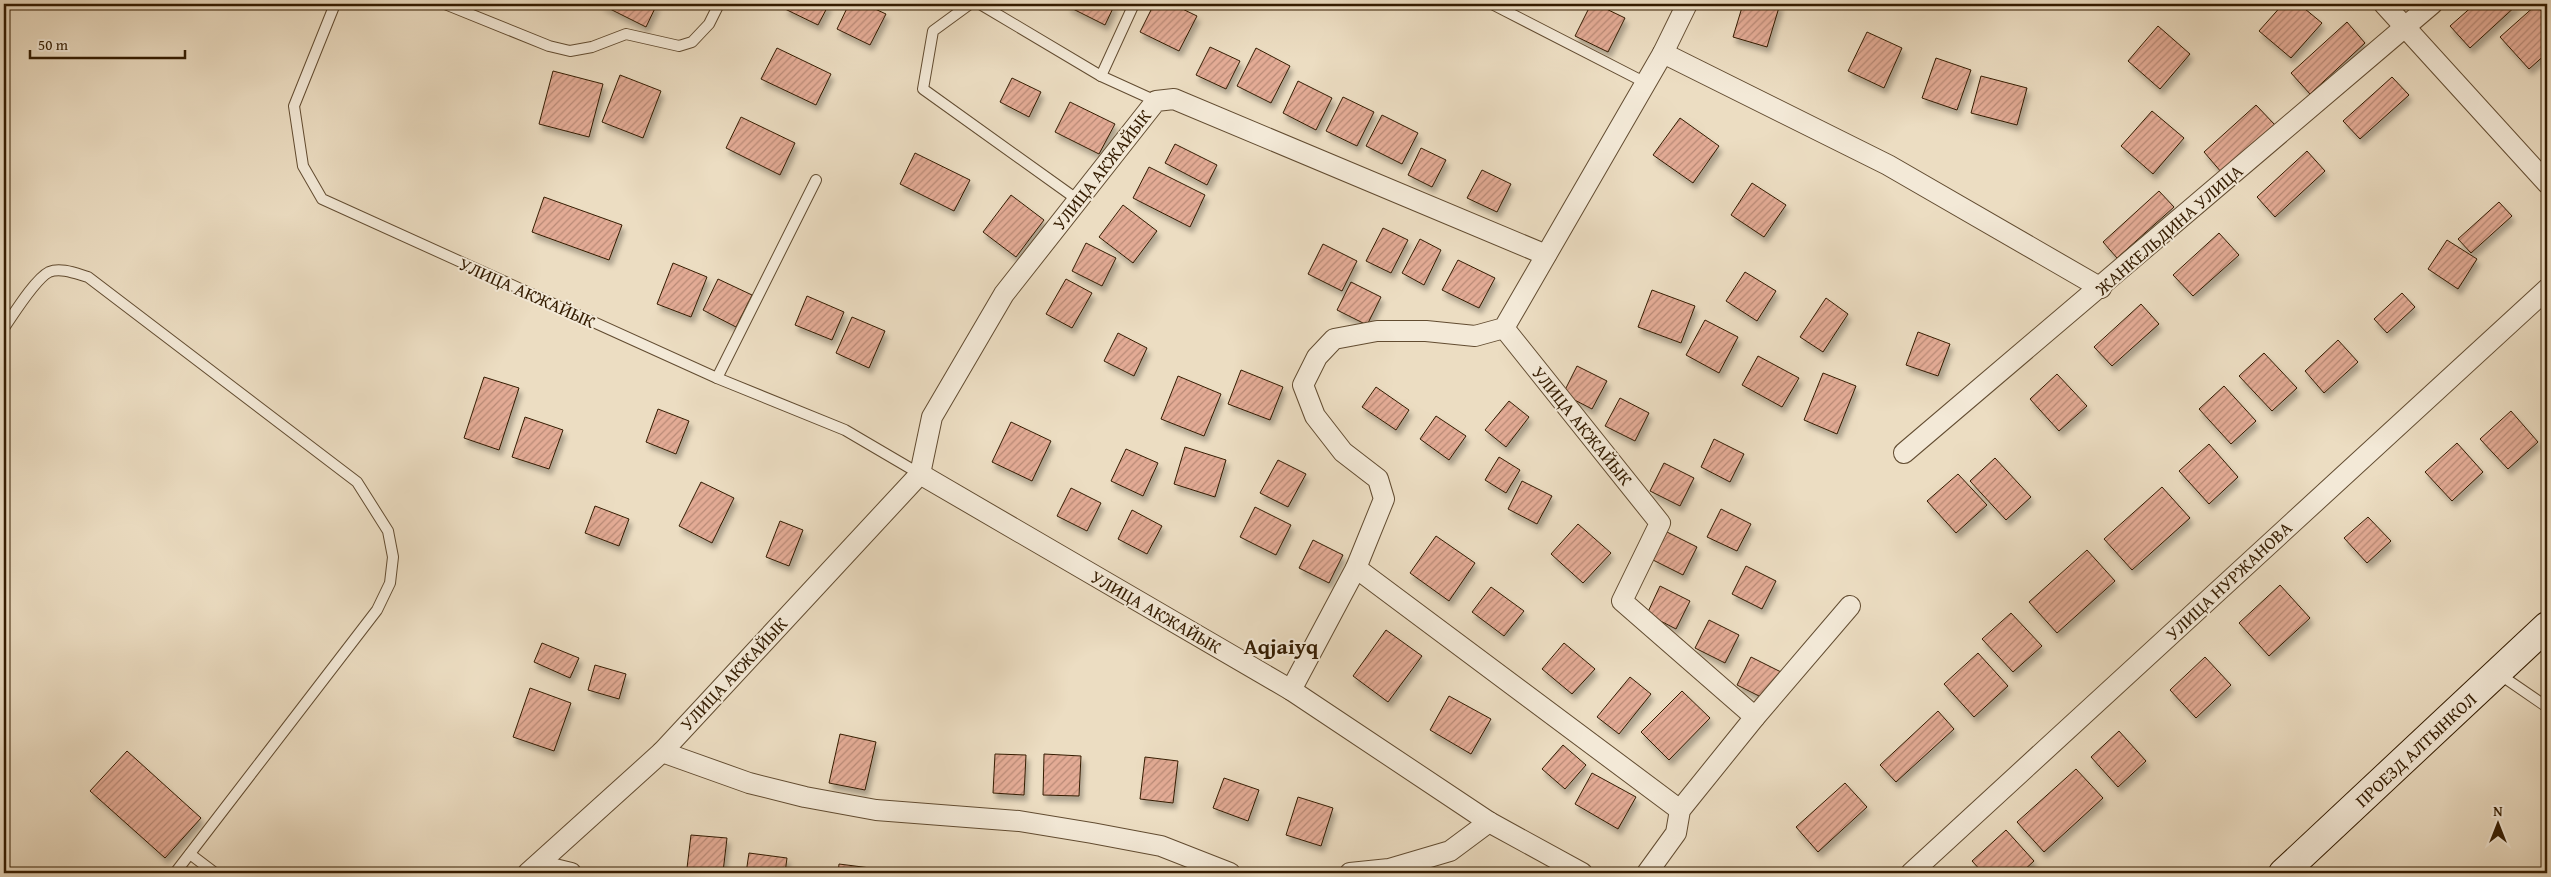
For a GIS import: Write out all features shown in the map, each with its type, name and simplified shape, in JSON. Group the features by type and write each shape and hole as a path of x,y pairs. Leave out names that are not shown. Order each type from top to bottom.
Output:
{"main road":[{"name":"ПРОЕЗД АЛТЫНКОЛ","path":"2283,873 2547,626"}],"street":[{"path":"1291,690 1356,568 1384,499 1378,479 1343,452 1314,416 1303,385 1317,357 1334,340 1377,331 1426,331 1475,336 1504,328 1663,53 1686,4"},
{"path":"2384,4 2547,183"},
{"name":"ЖАНКЕЛЬДИНА УЛИЦА","path":"1904,453 2101,288 2432,4"},
{"path":"1663,53 1888,165 2101,288"},
{"name":"УЛИЦА АКЖАЙЫК","path":"533,869 662,752 920,474 932,418 1004,294 1156,101 1174,100 1546,255"},
{"name":"УЛИЦА НУРЖАНОВА","path":"1911,873 2547,289"},
{"name":"УЛИЦА АКЖАЙЫК","path":"1504,328 1660,523 1622,601 1755,717"},
{"name":"УЛИЦА АКЖАЙЫК","path":"920,474 1291,690 1489,822 1582,873"},
{"path":"1356,568 1680,810"},
{"path":"1647,873 1676,833 1680,810 1755,717 1850,606"},
{"path":"662,752 749,783 805,797 876,810 1019,820 1092,833 1161,846 1230,873"},
{"path":"1350,873 1389,868 1450,850 1489,822"},
{"name":"УЛИЦА АКЖАЙЫК","path":"533,869 570,873"}],"lane":[{"name":"УЛИЦА АКЖАЙЫК","path":"336,4 294,106 303,166 322,199 717,378 845,430 920,474"},
{"path":"445,4 549,46 570,51 592,47 626,34 679,46 692,42 709,24 719,4"},
{"path":"970,4 933,31 923,89 1078,200"},
{"path":"980,4 1102,76 1156,101"},
{"path":"1102,76 1134,4"},
{"path":"1492,4 1646,82"},
{"path":"717,378 816,180"},
{"path":"4,328 29,292 49,272 66,270 88,277 357,482 388,532 393,557 390,583 377,610 175,873"},
{"path":"2498,673 2547,708"},
{"path":"190,854 215,873"}],"building":[{"path":"600,4 657,4 646,27"},
{"path":"787,4 829,4 818,25 785,9"},
{"path":"849,4 864,4 886,14 870,45 837,29"},
{"path":"1069,4 1115,4 1105,25 1067,6"},
{"path":"1154,4 1172,4 1197,16 1179,51 1140,32"},
{"path":"1591,4 1596,4 1625,18 1608,52 1575,36"},
{"path":"1743,4 1780,4 1767,47 1733,37"},
{"path":"2283,4 2299,4 2322,23 2291,58 2259,31"},
{"path":"2475,4 2518,4 2470,48 2450,26"},
{"path":"2536,5 2547,17 2547,53 2529,69 2500,37"},
{"path":"2347,22 2365,43 2310,94 2291,73"},
{"path":"2158,26 2190,54 2160,89 2128,61"},
{"path":"1867,32 1902,48 1884,88 1848,71"},
{"path":"1210,47 1240,61 1226,89 1196,75"},
{"path":"777,48 831,74 816,105 761,79"},
{"path":"1256,48 1290,66 1271,103 1237,86"},
{"path":"1936,58 1971,70 1957,110 1922,98"},
{"path":"553,71 603,84 589,137 539,124"},
{"path":"620,75 661,91 643,138 602,122"},
{"path":"1981,76 2027,88 2017,125 1971,113"},
{"path":"2392,77 2409,95 2360,139 2343,121"},
{"path":"1012,78 1041,92 1029,117 1000,102"},
{"path":"1298,81 1332,98 1316,130 1283,113"},
{"path":"1343,97 1374,112 1357,146 1326,131"},
{"path":"1070,102 1115,124 1099,154 1055,132"},
{"path":"2256,105 2275,125 2222,173 2204,152"},
{"path":"2152,111 2184,138 2153,174 2121,146"},
{"path":"1382,115 1418,133 1402,164 1366,146"},
{"path":"741,117 795,143 780,175 726,148"},
{"path":"1680,118 1719,146 1693,183 1653,155"},
{"path":"1175,144 1217,165 1207,185 1165,163"},
{"path":"1421,148 1446,160 1432,187 1408,175"},
{"path":"2307,151 2325,171 2275,217 2257,197"},
{"path":"915,153 970,180 954,211 900,184"},
{"path":"1149,167 1205,195 1190,227 1133,198"},
{"path":"1482,170 1511,184 1497,212 1467,198"},
{"path":"1752,183 1786,205 1764,237 1731,215"},
{"path":"2159,191 2174,207 2117,258 2103,242"},
{"path":"1011,195 1044,220 1016,257 983,232"},
{"path":"544,197 622,225 609,260 532,232"},
{"path":"2499,202 2512,216 2471,253 2458,239"},
{"path":"1123,205 1157,231 1133,263 1099,237"},
{"path":"1383,228 1408,240 1391,273 1366,261"},
{"path":"2219,233 2239,255 2193,296 2173,275"},
{"path":"1420,239 1441,250 1424,285 1402,273"},
{"path":"2447,240 2477,259 2458,289 2428,269"},
{"path":"1086,243 1116,258 1102,286 1072,271"},
{"path":"1323,244 1357,261 1342,291 1308,274"},
{"path":"1458,260 1495,278 1479,308 1442,290"},
{"path":"673,263 707,277 691,317 657,304"},
{"path":"1745,272 1776,291 1757,321 1726,301"},
{"path":"718,279 752,295 736,327 703,310"},
{"path":"1066,279 1092,293 1072,328 1046,314"},
{"path":"1351,282 1381,297 1367,325 1337,310"},
{"path":"1652,290 1695,306 1681,343 1638,327"},
{"path":"2402,293 2415,307 2387,333 2374,319"},
{"path":"807,296 844,312 832,340 795,325"},
{"path":"1826,298 1848,314 1823,352 1800,337"},
{"path":"2141,304 2159,324 2112,366 2094,347"},
{"path":"852,317 885,331 869,368 836,353"},
{"path":"1705,320 1738,337 1719,373 1686,355"},
{"path":"1918,332 1950,344 1938,376 1906,365"},
{"path":"1118,333 1147,348 1134,376 1104,361"},
{"path":"2338,340 2358,362 2324,393 2305,371"},
{"path":"2264,353 2297,388 2272,411 2239,376"},
{"path":"1758,356 1799,378 1782,407 1742,385"},
{"path":"1577,366 1607,381 1592,409 1563,394"},
{"path":"1241,370 1283,387 1270,420 1228,404"},
{"path":"1823,373 1856,386 1837,434 1804,420"},
{"path":"2057,374 2087,406 2059,431 2030,399"},
{"path":"1178,376 1221,394 1204,436 1161,419"},
{"path":"484,377 519,388 499,450 464,438"},
{"path":"2224,386 2256,421 2231,444 2199,409"},
{"path":"1376,387 1409,410 1396,430 1362,407"},
{"path":"1620,398 1649,413 1635,441 1605,426"},
{"path":"1509,401 1529,417 1506,447 1485,430"},
{"path":"658,409 689,421 676,454 646,442"},
{"path":"2511,411 2538,442 2508,469 2480,439"},
{"path":"1436,416 1466,436 1449,460 1420,439"},
{"path":"525,417 563,430 549,469 512,457"},
{"path":"1011,422 1051,441 1032,481 992,462"},
{"path":"1714,439 1744,454 1730,482 1701,467"},
{"path":"2457,443 2483,472 2452,501 2425,472"},
{"path":"2209,444 2238,477 2209,504 2179,471"},
{"path":"1185,447 1226,460 1215,497 1174,484"},
{"path":"1126,449 1158,463 1143,496 1111,481"},
{"path":"1499,457 1520,470 1506,493 1485,480"},
{"path":"1995,458 2031,497 2006,520 1970,481"},
{"path":"1278,460 1306,474 1288,507 1260,493"},
{"path":"1664,463 1694,478 1680,506 1650,491"},
{"path":"1958,474 1987,505 1956,533 1927,501"},
{"path":"1522,481 1552,496 1537,524 1508,509"},
{"path":"701,482 734,498 712,543 679,526"},
{"path":"2162,487 2190,518 2132,570 2104,539"},
{"path":"1071,488 1101,503 1087,531 1057,516"},
{"path":"595,506 629,519 619,546 585,533"},
{"path":"1255,507 1291,525 1276,555 1240,537"},
{"path":"1721,509 1751,524 1737,551 1707,537"},
{"path":"1132,510 1162,526 1147,554 1118,539"},
{"path":"2368,517 2391,541 2367,563 2344,538"},
{"path":"780,521 803,530 789,566 766,557"},
{"path":"1578,524 1611,553 1583,583 1551,554"},
{"path":"1667,532 1697,547 1683,575 1653,560"},
{"path":"1436,536 1475,563 1449,601 1410,573"},
{"path":"1313,540 1343,555 1329,583 1299,568"},
{"path":"2087,550 2115,581 2057,633 2029,602"},
{"path":"1746,566 1776,581 1762,609 1732,594"},
{"path":"2280,585 2310,618 2269,656 2239,623"},
{"path":"1660,586 1690,601 1676,629 1647,614"},
{"path":"1491,587 1524,611 1504,636 1472,612"},
{"path":"2011,613 2042,646 2013,672 1982,639"},
{"path":"1709,620 1739,635 1725,663 1695,648"},
{"path":"1386,630 1422,656 1388,702 1353,676"},
{"path":"542,643 579,658 570,678 534,662"},
{"path":"1564,643 1595,669 1572,694 1542,669"},
{"path":"1978,653 2008,686 1974,717 1944,684"},
{"path":"1751,657 1781,672 1767,700 1737,685"},
{"path":"2205,657 2231,685 2196,718 2170,690"},
{"path":"595,665 626,674 619,699 588,690"},
{"path":"1630,677 1651,694 1619,734 1597,717"},
{"path":"530,688 571,703 554,751 513,737"},
{"path":"1682,691 1710,718 1669,760 1641,732"},
{"path":"1449,696 1491,719 1471,754 1430,730"},
{"path":"1938,711 1954,729 1896,782 1880,765"},
{"path":"2119,731 2146,761 2118,787 2091,757"},
{"path":"840,734 876,742 865,790 829,783"},
{"path":"1563,745 1586,765 1565,789 1542,769"},
{"path":"127,751 201,818 165,858 90,791"},
{"path":"995,754 1026,755 1024,795 993,793"},
{"path":"1044,754 1081,756 1079,796 1043,795"},
{"path":"1145,757 1178,761 1173,803 1140,799"},
{"path":"2076,769 2103,798 2044,852 2017,822"},
{"path":"1592,773 1636,797 1618,829 1575,804"},
{"path":"1224,778 1259,790 1248,821 1213,808"},
{"path":"1845,783 1867,807 1818,852 1796,827"},
{"path":"1298,797 1333,808 1321,846 1286,835"},
{"path":"2006,830 2034,861 2021,873 1983,873 1972,861"},
{"path":"691,835 727,838 723,872 687,868"},
{"path":"749,853 787,858 785,873 746,873"},
{"path":"839,864 894,871 894,873 838,873"}],"district":[{"name":"Aqjaiyq","path":"1281,646"}]}
